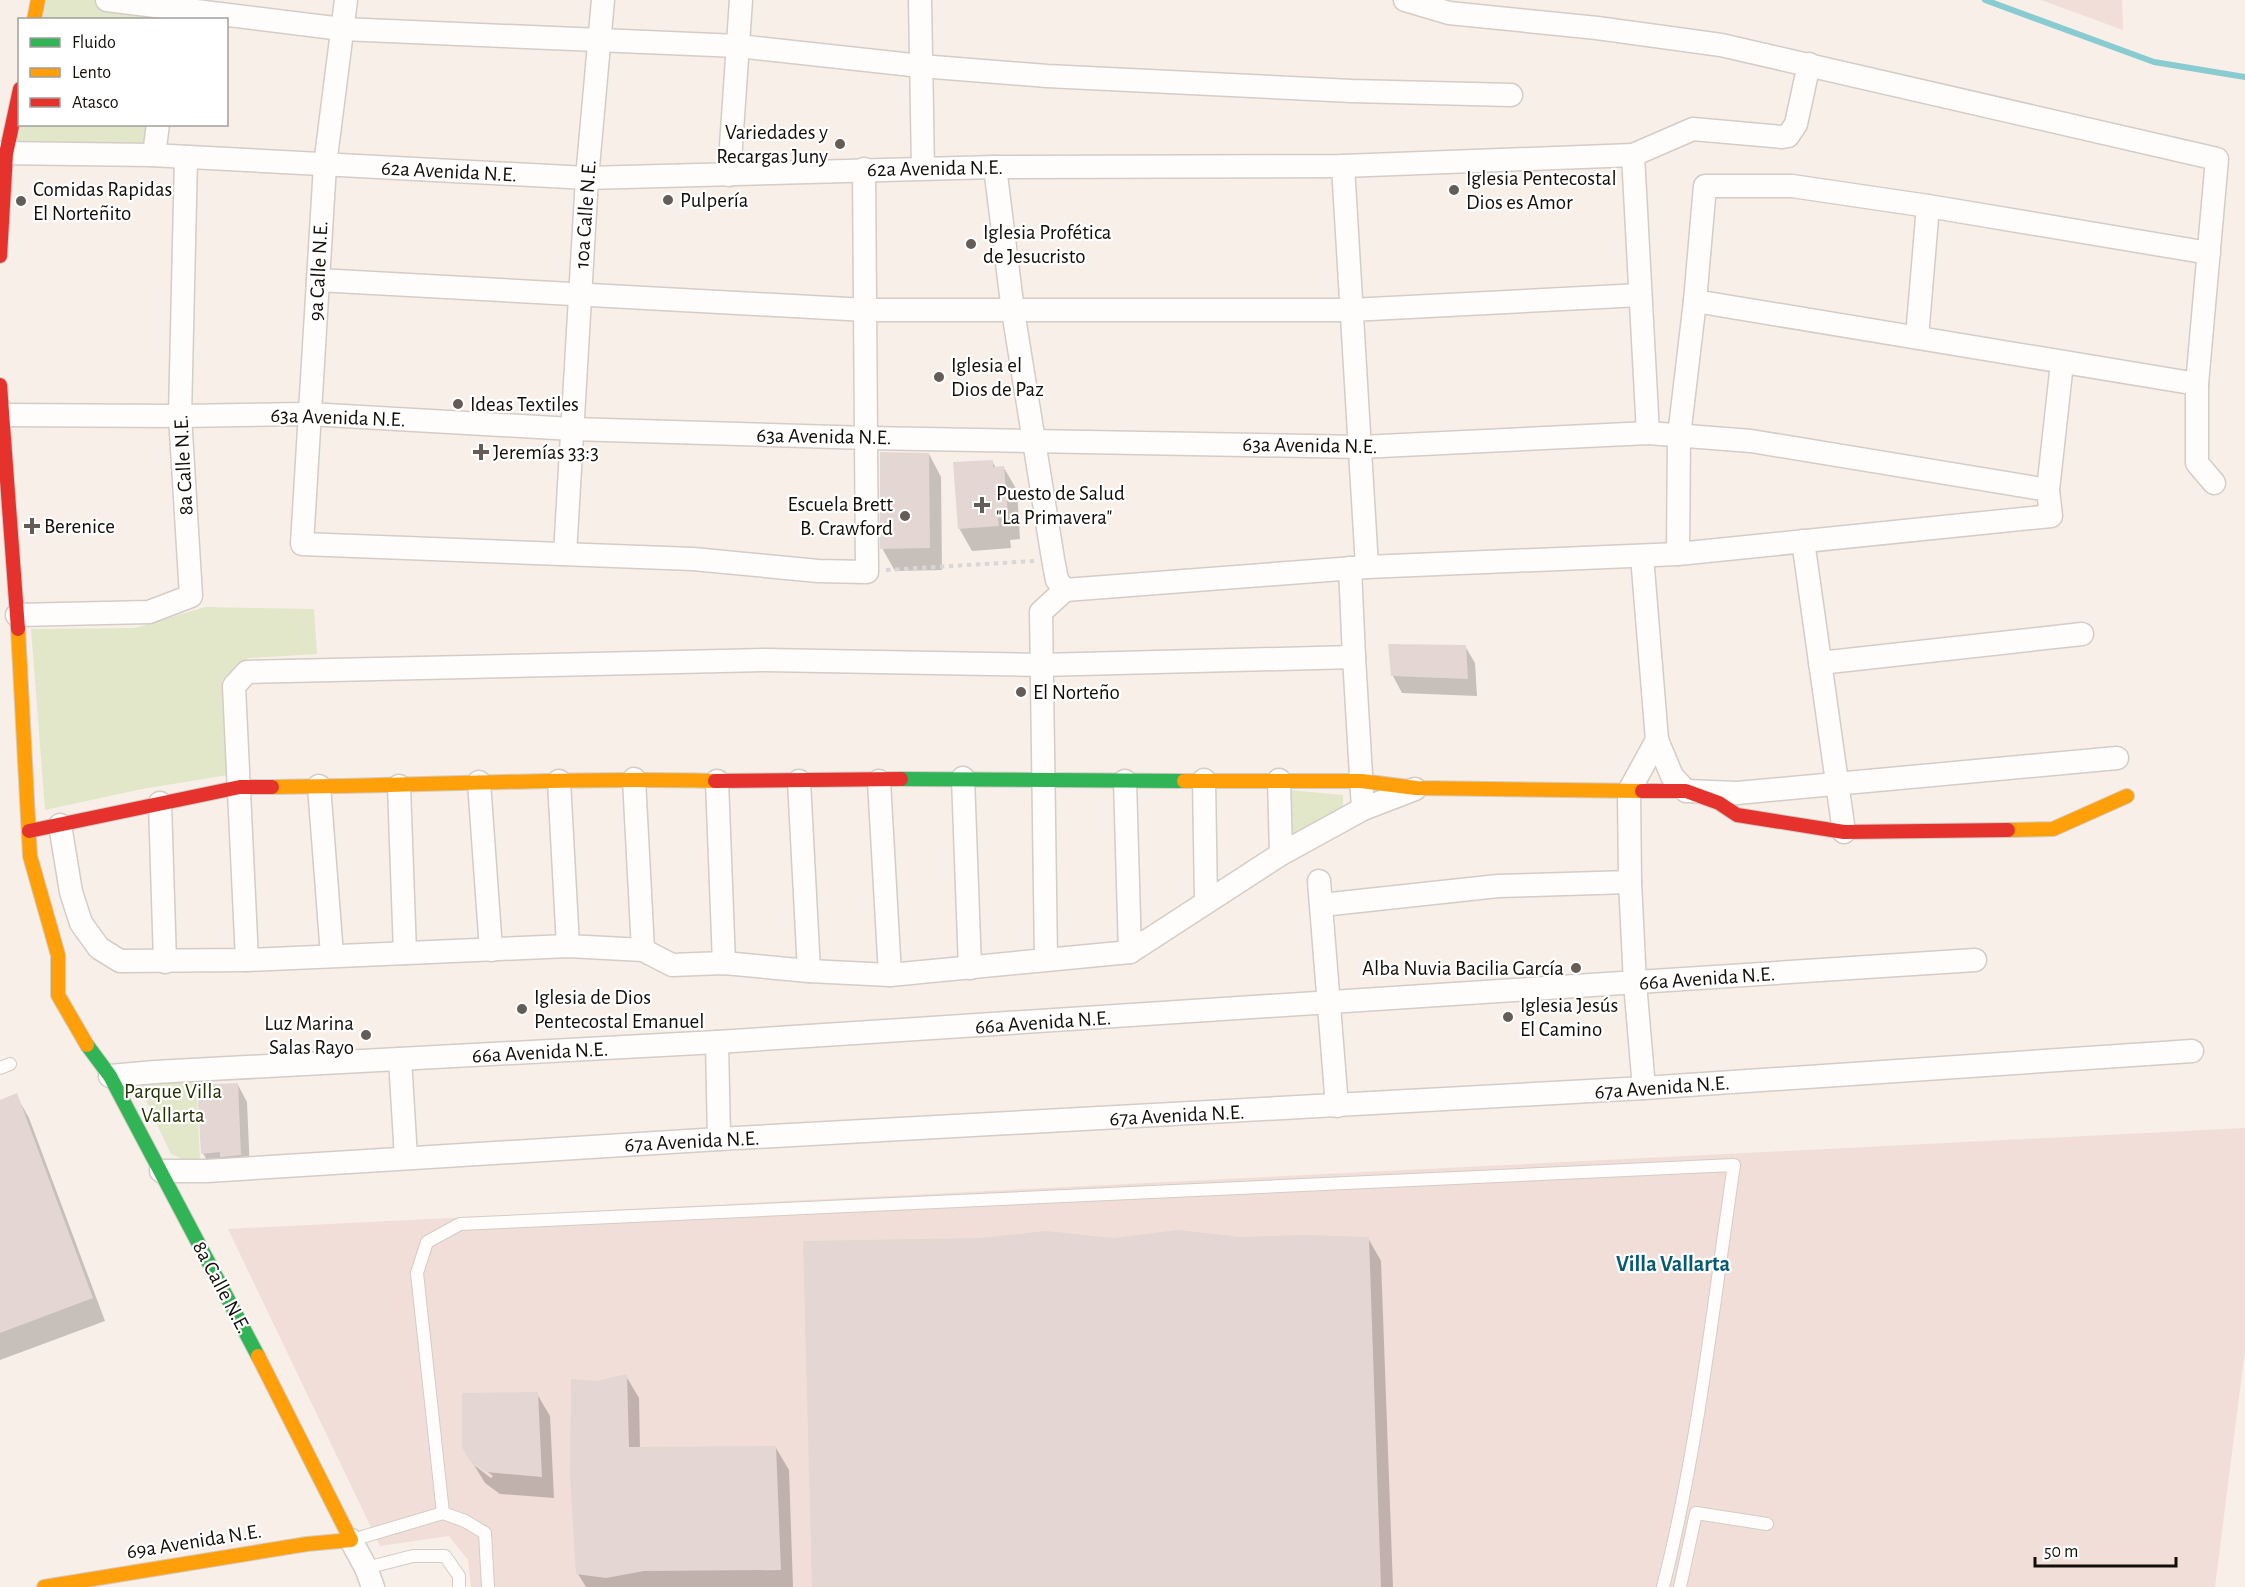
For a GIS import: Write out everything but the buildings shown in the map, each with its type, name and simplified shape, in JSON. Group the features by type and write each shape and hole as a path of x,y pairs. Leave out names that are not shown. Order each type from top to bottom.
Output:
{"street":[{"path":"34,18 38,0"},
{"path":"106,0 342,29 738,46 921,66 1059,77 1511,95"},
{"name":"9a Calle N.E.","path":"346,0 325,165 302,544 565,554"},
{"name":"10a Calle N.E.","path":"565,554 587,178 603,0"},
{"path":"729,175 741,0"},
{"path":"920,0 923,168"},
{"path":"1405,0 1449,13 1597,28 1720,45 2217,159 2197,384 2197,463 2214,483"},
{"name":"62a Avenida N.E.","path":"3,154 186,157 587,178 995,166 1343,166 1634,155 1693,129 1788,136 1797,124 1809,64"},
{"path":"0,256 3,154 18,97"},
{"path":"154,156 159,126"},
{"path":"1634,155 1648,433"},
{"name":"8a Calle N.E.","path":"17,615 149,612 190,596 180,416 186,157"},
{"path":"995,166 1013,311 1053,559 1057,580 1065,590"},
{"path":"1343,166 1361,447 1359,568 1354,657 1363,809"},
{"path":"565,554 693,559 818,571 867,572 868,438 864,169"},
{"path":"1678,554 1679,436 1695,301 1705,186 1792,186 1928,206 2209,253"},
{"path":"1917,338 1928,206"},
{"path":"318,280 866,310 1352,310 1640,295"},
{"path":"1695,301 2197,384"},
{"path":"1046,959 1041,612 1065,590 1359,568 1678,554 2051,516 2048,490 2062,363"},
{"path":"0,385 0,415 17,615 29,831 240,787 399,786 634,779 717,781 879,781 963,778 1125,781 1279,780 1361,781 1416,788 1629,803 1686,791 1737,793 2117,758"},
{"name":"63a Avenida N.E.","path":"0,415 309,414 572,429 868,438 1034,439 1361,447 1648,433 1751,441 2048,490"},
{"path":"1803,541 1844,832"},
{"path":"1642,556 1657,740 1672,776 1686,791 1716,801 1737,815 1844,832 2053,829 2127,796"},
{"path":"1820,663 2082,634"},
{"path":"247,960 234,686 247,672 766,660 1041,665 1354,657"},
{"path":"1644,1088 1635,983 1629,803 1657,740"},
{"path":"963,778 970,968"},
{"path":"634,779 643,950"},
{"path":"1204,780 1206,901"},
{"path":"1279,780 1281,854"},
{"path":"559,781 568,946"},
{"path":"717,781 724,963"},
{"path":"799,781 809,971"},
{"path":"879,781 890,975"},
{"path":"1125,781 1130,952"},
{"path":"480,782 491,950"},
{"path":"319,786 332,955"},
{"path":"399,786 405,953"},
{"path":"60,825 71,892 81,923 99,948 120,961 247,960 568,946 643,950 672,965 724,963 809,971 890,975 1130,952 1281,854 1363,809 1416,788"},
{"path":"160,803 165,962"},
{"name":"8a Calle N.E.","path":"29,831 30,856 58,955 58,995 82,1037 110,1076 300,1437 370,1577"},
{"path":"1319,881 1337,1106"},
{"path":"1322,905 1498,886 1630,882"},
{"name":"66a Avenida N.E.","path":"110,1076 166,1071 717,1042 1329,1004 1976,960"},
{"path":"717,1042 719,1139"},
{"name":"67a Avenida N.E.","path":"161,1172 1644,1088 2192,1051"},
{"path":"400,1059 406,1158"},
{"name":"69a Avenida N.E.","path":"44,1587 306,1544 351,1540"}],"lane":[{"path":"443,1513 417,1274 427,1242 460,1224 1734,1165 1690,1464 1663,1587"},
{"path":"351,1540 443,1513 465,1521 485,1533 488,1587"},
{"path":"1680,1587 1696,1513 1767,1524"},
{"path":"370,1577 413,1556 445,1556 459,1576 459,1587"}],"path":[{"path":"867,572 1053,559"}],"shaded area":[{"path":"2041,0 2122,0 2123,30"},
{"path":"2245,1128 2245,1350 2215,1587 471,1587 468,1560 449,1536 380,1546 228,1229"}],"green space":[{"path":"38,0 107,0 171,18 34,18"},
{"path":"19,126 156,126 151,155 6,154"},
{"path":"205,607 314,609 317,654 248,658 222,680 228,775 142,789 45,810 31,629 135,628"},
{"path":"1289,790 1343,795 1340,813 1290,841"},
{"name":"Parque Villa Vallarta","path":"196,1079 200,1159 185,1160 171,1154 139,1086 146,1080"}],"waterway":[{"path":"1985,0 2154,62 2245,77"}],"traffic: fast":[{"path":"901,779 1184,781"},
{"path":"87,1045 110,1076 258,1356"}],"traffic: slow":[{"path":"34,18 38,0"},
{"path":"18,629 30,856 58,955 58,995 87,1045"},
{"path":"272,787 605,780 715,781"},
{"path":"1184,781 1361,781 1416,788 1642,791"},
{"path":"2008,830 2053,829 2127,796"},
{"path":"44,1587 307,1544 351,1540 258,1356"}],"traffic: jam":[{"path":"0,256 6,154 18,98"},
{"path":"0,385 18,629"},
{"path":"715,781 901,779"},
{"path":"29,831 240,787 272,787"},
{"path":"1642,791 1686,791 1719,803 1737,815 1844,832 2008,830"}],"place":[{"name":"Variedades y Recargas Juny","path":"840,144"},
{"name":"Iglesia Pentecostal Dios es Amor","path":"1454,190"},
{"name":"Pulpería","path":"668,200"},
{"name":"Comidas Rapidas El Norteñito","path":"21,201"},
{"name":"Iglesia Profética de Jesucristo","path":"971,244"},
{"name":"Iglesia el Dios de Paz","path":"939,377"},
{"name":"Ideas Textiles","path":"458,404"},
{"name":"Jeremías 33:3","path":"481,452"},
{"name":"Puesto de Salud \"La Primavera\"","path":"982,505"},
{"name":"Escuela Brett B. Crawford","path":"905,516"},
{"name":"Berenice","path":"32,526"},
{"name":"El Norteño","path":"1021,692"},
{"name":"Alba Nuvia Bacilia García","path":"1576,968"},
{"name":"Iglesia de Dios Pentecostal Emanuel","path":"522,1009"},
{"name":"Iglesia Jesús El Camino","path":"1508,1017"},
{"name":"Luz Marina Salas Rayo","path":"366,1035"}],"district":[{"name":"Villa Vallarta","path":"1673,1263"}]}
